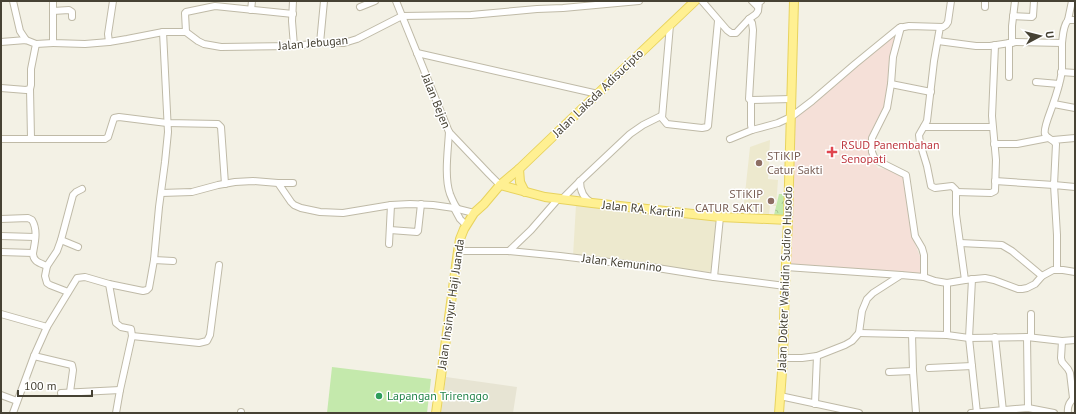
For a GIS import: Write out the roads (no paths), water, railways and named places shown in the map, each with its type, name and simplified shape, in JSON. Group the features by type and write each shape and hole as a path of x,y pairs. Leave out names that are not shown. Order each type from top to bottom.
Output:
{"main road":[{"name":"Jalan Laksda Adisucipto","path":"500,184 520,170 695,1"},
{"name":"Jalan Dokter Wahidin Sudiro Husodo","path":"779,413 783,358 794,1"},
{"path":"520,170 520,182 525,192"},
{"name":"Jalan RA. Kartini","path":"500,184 525,192 560,199 592,203 720,217 788,220"},
{"name":"Jalan Insinyur Haji Juanda","path":"436,413 458,251 462,234 474,213 484,204 500,184"}],"street":[{"path":"13,1 20,31 26,40"},
{"path":"52,1 53,44"},
{"path":"109,42 108,34 113,1"},
{"path":"251,10 252,1"},
{"path":"293,1 294,46"},
{"path":"320,43 324,1"},
{"name":"Jalan Bejen","path":"396,1 449,132 500,184"},
{"name":"Jalan Jebugan","path":"186,32 204,44 221,47 294,46 344,42 357,39 402,16 471,15 536,6 563,8 639,1"},
{"path":"702,1 730,33 736,34 758,11 760,4 752,1"},
{"path":"730,139 790,117 812,101 897,29 909,26 945,26 948,24 951,1"},
{"path":"1008,77 1015,1"},
{"path":"1013,16 1032,17 1034,1"},
{"path":"1058,269 1054,185 1056,144 1045,135 1045,130 1054,104 1062,72 1062,43 1064,29 1068,20 1072,1"},
{"path":"360,7 371,2"},
{"path":"1,42 26,40 36,44 85,44 109,42 163,32 186,32 186,12 223,4 251,10 293,14"},
{"path":"53,11 69,10 72,12 72,17"},
{"path":"749,19 752,23 753,30 748,96 751,100 752,130"},
{"path":"1068,20 1075,20"},
{"path":"670,25 661,116 667,124 707,128 718,21"},
{"path":"901,27 893,57 891,84 886,108 872,138 872,152 878,161 906,175 914,236 922,248 924,255 924,277"},
{"path":"940,27 927,121 920,133 919,140 927,166 930,186 934,188 952,186 955,188 956,214 965,280"},
{"path":"14,413 34,356 47,327 75,280 79,277 88,277 109,284 143,290 147,290 150,285 165,162 167,122 163,32"},
{"path":"938,41 972,46 1010,43 1062,43"},
{"path":"31,138 31,69 36,44"},
{"path":"956,192 993,193 994,191 996,160 992,127 994,45"},
{"path":"417,54 598,94"},
{"path":"1062,72 1075,73"},
{"path":"1036,82 1059,84"},
{"path":"891,84 931,92"},
{"path":"1,88 30,89"},
{"path":"751,100 791,99"},
{"path":"1054,104 1075,108"},
{"path":"509,251 560,199 630,134 643,124 661,116"},
{"path":"1,138 105,138 108,137 114,118 118,117 167,122 214,123 220,125 221,127 225,184"},
{"path":"924,127 992,127"},
{"path":"449,132 447,156 450,195 460,219 466,225"},
{"path":"994,144 1017,144 1051,139 1075,138"},
{"path":"161,193 192,192 225,184 253,181 293,183"},
{"path":"580,181 585,198 592,203"},
{"path":"278,182 291,202 296,206 320,212 339,213 391,205 421,204 455,208 474,213"},
{"path":"995,182 1054,185 1075,188"},
{"path":"68,292 47,283 45,276 47,266 57,251 61,240 73,195 82,189"},
{"path":"390,230 417,232 421,204"},
{"path":"389,244 391,205"},
{"path":"714,277 720,217"},
{"path":"1,219 28,218 32,220 35,227 34,259 47,266"},
{"path":"1,236 35,237"},
{"path":"61,240 78,247"},
{"path":"960,243 1002,245 1012,251 1042,276"},
{"name":"Jalan Kemunino","path":"458,251 509,251 560,256 652,267 785,286"},
{"path":"1,252 33,253"},
{"path":"154,260 173,261"},
{"path":"132,336 199,343 207,341 210,335 219,265"},
{"path":"786,267 924,277 947,283 985,278 1018,289 1027,288 1035,284 1042,276 1053,270 1058,269 1075,272"},
{"path":"783,358 817,356 852,341 858,334 864,303 873,293 901,275"},
{"path":"972,279 969,338 977,413"},
{"path":"947,283 947,335"},
{"path":"109,284 116,323 121,327 131,329 132,336 116,413"},
{"path":"1,314 47,327"},
{"path":"1028,408 1029,337 1031,314"},
{"path":"858,334 947,335 969,338 1029,337 1075,340"},
{"path":"912,334 916,413"},
{"path":"995,337 1003,411"},
{"path":"1062,340 1061,358 1070,374 1074,398 1068,406 1068,413"},
{"path":"34,356 72,365 73,370 70,392"},
{"path":"815,404 817,356"},
{"path":"929,368 972,366"},
{"path":"889,372 913,371"},
{"path":"60,393 120,390"},
{"path":"1,395 17,401"},
{"path":"780,396 860,413"},
{"path":"971,413 1028,408 1054,413"}],"place":[{"name":"RSUD Panembahan Senopati","path":"832,152"},
{"name":"STiKIP Catur Sakti","path":"759,163"},
{"name":"STiKIP CATUR SAKTI","path":"771,201"},
{"name":"Lapangan Trirenggo","path":"379,396"}]}
